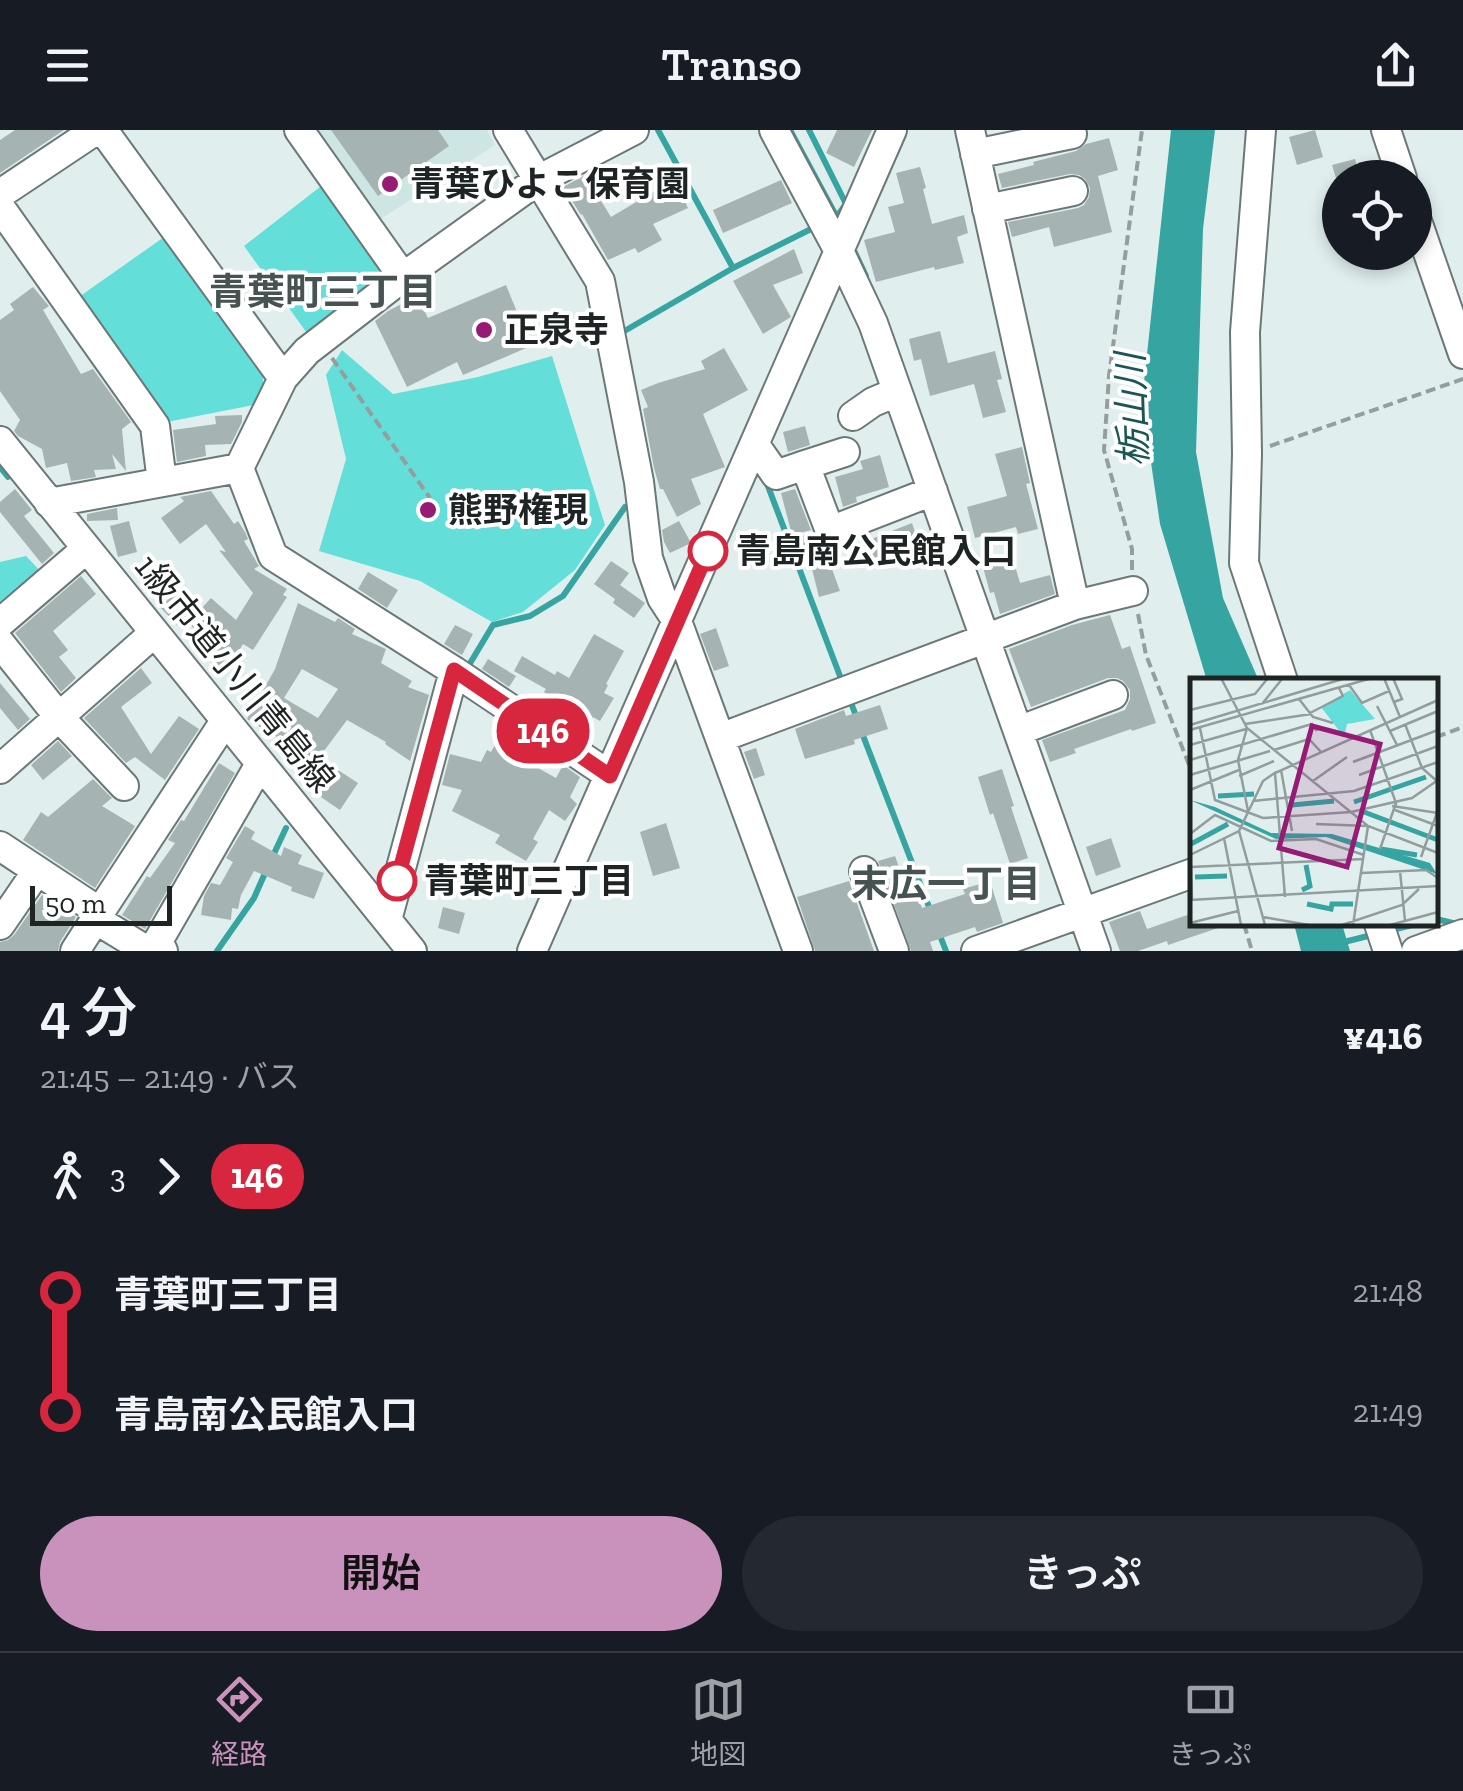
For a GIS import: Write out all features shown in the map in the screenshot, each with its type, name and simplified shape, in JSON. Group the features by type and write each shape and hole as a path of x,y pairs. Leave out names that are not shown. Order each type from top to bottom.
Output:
{"street":[{"path":"0,194 100,130 283,378"},
{"path":"299,130 403,277"},
{"path":"508,130 600,281 639,482 648,558 662,598 677,622 798,951"},
{"path":"610,776 454,670 273,556 240,468 283,378 308,352 403,277 538,180 634,130"},
{"path":"774,130 845,240 873,323 874,403 923,494 984,641 1028,727 1089,909 1096,951"},
{"path":"532,951 892,130"},
{"path":"1261,130 1245,332 1244,564 1282,678"},
{"path":"1386,130 1396,160"},
{"path":"1072,134 972,142 1075,606"},
{"path":"987,208 1073,191"},
{"path":"0,207 155,426 162,482"},
{"path":"1432,264 1463,354"},
{"name":"1級市道小川青島線","path":"0,442 412,951"},
{"path":"755,445 776,475 845,452"},
{"path":"805,465 830,530 923,494"},
{"path":"50,503 240,468"},
{"path":"0,623 86,549"},
{"path":"720,738 1075,606 1133,591"},
{"path":"0,769 154,634"},
{"path":"0,644 124,786"},
{"path":"386,920 454,670"},
{"path":"1028,727 1114,695"},
{"path":"75,951 225,721"},
{"path":"0,846 152,949 260,764"},
{"path":"0,925 37,871"},
{"path":"864,871 894,951"},
{"path":"976,951 1190,873"},
{"path":"1416,951 1458,936"}],"path":[{"path":"1142,130 1109,376 1104,450 1132,549 1133,591 1146,655 1190,767"},
{"path":"321,342 430,498"},
{"path":"1247,454 1463,379"},
{"path":"1438,736 1463,728"},
{"path":"1245,926 1252,951"}],"shaded area":[{"name":"青葉ひよこ保育園","path":"308,130 487,130 495,145 373,224"},
{"path":"1171,130 1215,130 1203,229 1196,452 1223,598 1258,678 1206,678 1160,524 1142,401"},
{"path":"325,183 391,279 312,340 244,246"},
{"path":"167,235 263,371 263,403 167,422 76,299"},
{"path":"342,350 393,394 478,377 552,356 605,525 575,570 523,612 492,622 420,581 319,551 346,459 326,375"},
{"path":"26,556 45,576 0,612 0,562"},
{"path":"1295,926 1343,926 1350,951 1301,951"}],"building":[{"path":"15,130 64,130 0,173 0,140"},
{"path":"331,130 438,130 449,146 378,196"},
{"path":"837,130 872,130 854,167 826,153"},
{"path":"1315,130 1323,157 1297,165 1289,137"},
{"path":"1109,138 1118,170 1098,176 1112,232 1054,247 1049,227 1012,237 1008,222 1078,208 1089,197 1090,188 1085,179 1070,174 1002,188 998,174"},
{"path":"920,167 932,224 964,215 968,233 957,237 964,263 876,282 864,240 895,232 888,207 904,203 896,173"},
{"path":"585,175 611,217 676,182 688,208 653,224 662,240 638,253 635,248 608,260 563,187"},
{"path":"781,180 792,203 723,233 713,210"},
{"path":"794,249 803,273 773,285 791,317 763,334 733,281"},
{"path":"506,285 531,346 463,375 457,362 407,387 375,321 417,296 428,318"},
{"path":"33,287 49,306 43,310 81,374 93,369 131,422 122,429 126,471 112,454 116,469 94,470 96,477 71,481 67,463 46,468 42,449 14,431 20,420 0,391 0,320 14,310 10,304"},
{"path":"940,331 948,363 995,351 1002,379 997,380 1006,412 983,418 974,384 930,396 921,359 914,361 909,339"},
{"path":"724,348 748,390 703,414 725,467 691,479 701,504 677,517 660,489 654,468 643,409 648,407 641,390 705,369 701,361"},
{"path":"242,415 231,444 205,445 206,456 177,462 173,430 216,424 215,416"},
{"path":"805,426 810,445 788,452 783,432"},
{"path":"1022,447 1030,483 1026,484 1038,529 1018,534 1016,527 975,538 967,507 1007,496 995,454"},
{"path":"880,455 889,487 856,497 857,502 843,507 835,477 863,469 860,461"},
{"path":"15,489 32,510 24,516 54,553 42,564 0,512 0,502"},
{"path":"795,489 811,530 792,535 781,493"},
{"path":"211,491 234,524 238,521 245,532 248,539 244,541 259,566 254,569 287,589 283,595 287,597 253,650 243,644 226,672 211,663 218,651 185,620 178,626 160,607 181,588 201,609 211,598 236,620 253,593 219,550 226,552 206,524 180,544 161,518 184,501 180,497"},
{"path":"117,508 118,520 87,521 87,514"},
{"path":"129,521 137,552 118,557 110,526"},
{"path":"679,521 691,543 670,553 662,530"},
{"path":"912,523 924,559 903,566 900,556 872,566 864,542"},
{"path":"812,533 824,547 840,591 819,597 811,565 806,566 798,537"},
{"path":"1013,559 1020,583 1050,575 1055,594 1000,614 983,567"},
{"path":"611,561 629,573 620,585 645,603 634,618 594,584"},
{"path":"368,572 398,590 387,608 358,589"},
{"path":"81,576 96,594 53,631 68,650 59,657 76,678 61,692 15,633"},
{"path":"298,603 335,622 338,618 355,629 352,634 386,649 381,663 412,681 408,687 429,695 410,761 347,720 321,759 358,783 340,810 312,791 318,782 293,762 296,759 272,747 277,737 247,719 275,669","holes":["302,669 338,689 318,718 284,698"]},
{"path":"1110,615 1122,649 1130,646 1156,723 1074,749 1076,753 1050,762 1042,740 1125,710 1130,690 1123,681 1108,678 1031,707 1009,649"},
{"path":"455,625 473,634 462,655 444,644"},
{"path":"716,628 729,666 714,671 700,634"},
{"path":"594,634 624,651 604,693 614,698 600,721 593,717 581,735 556,718 564,705 544,692 546,689 514,671 522,656 555,675 557,671 569,678"},
{"path":"488,659 516,676 509,687 482,669"},
{"path":"141,668 152,683 121,707 151,754 179,716 199,729 165,780 135,757 126,763 84,718"},
{"path":"0,683 30,719 18,730 0,708"},
{"path":"880,705 888,729 805,759 795,729 844,710 846,716"},
{"path":"505,726 531,744 522,759 556,778 563,765 580,777 570,797 577,804 565,821 549,810 533,839 538,842 526,861 495,843 500,835 452,811 462,790 442,785 450,754 481,762"},
{"path":"58,741 72,756 43,780 31,765"},
{"path":"756,748 765,775 754,779 744,752"},
{"path":"219,763 235,773 145,929 122,915 175,843 168,840"},
{"path":"1002,769 1028,858 1010,864 978,777"},
{"path":"93,779 112,798 102,806 135,826 95,888 23,840 41,812 48,817"},
{"path":"666,823 680,868 653,876 640,832"},
{"path":"245,826 255,832 251,839 281,856 284,847 302,855 298,864 324,873 314,899 254,871 238,909 232,908 231,920 201,915 204,896 211,883 220,885 233,862 226,858"},
{"path":"1111,838 1121,867 1096,876 1086,847"},
{"path":"895,856 907,890 915,888 922,908 990,881 1003,923 977,932 975,927 930,942 933,951 911,951 878,861"},
{"path":"849,881 874,951 815,951 797,897"},
{"path":"42,895 76,917 58,951 0,951 0,942 14,935"},
{"path":"443,907 465,913 459,934 438,928"},
{"path":"1140,911 1147,929 1190,914 1190,926 1224,926 1168,945 1167,941 1138,951 1120,951 1109,922"}],"waterway":[{"path":"658,130 733,268"},
{"path":"790,130 840,223"},
{"path":"809,130 846,204 837,216"},
{"path":"621,333 733,268 817,226"},
{"path":"850,242 866,276"},
{"path":"0,467 8,477"},
{"path":"766,481 843,684"},
{"path":"466,670 493,625 530,616 563,596 625,507"},
{"path":"848,695 858,721"},
{"path":"862,733 931,912"},
{"path":"271,860 286,828"},
{"path":"217,951 254,898 266,871"},
{"path":"1438,919 1457,924"},
{"path":"1388,931 1408,926"},
{"path":"939,933 946,951"},
{"path":"1340,943 1376,934"}],"bus line":[{"name":"146","path":"397,881 454,670 610,776 708,551"}],"place":[{"name":"青葉ひよこ保育園","path":"390,184"},
{"name":"正泉寺","path":"484,330"},
{"name":"熊野権現","path":"428,510"},
{"name":"青島南公民館入口","path":"708,551"},
{"name":"青葉町三丁目","path":"397,881"}],"district":[{"name":"青葉町三丁目","path":"323,292"},
{"name":"末広一丁目","path":"946,884"}],"water label":[{"name":"栃山川","path":"1132,410"}]}
